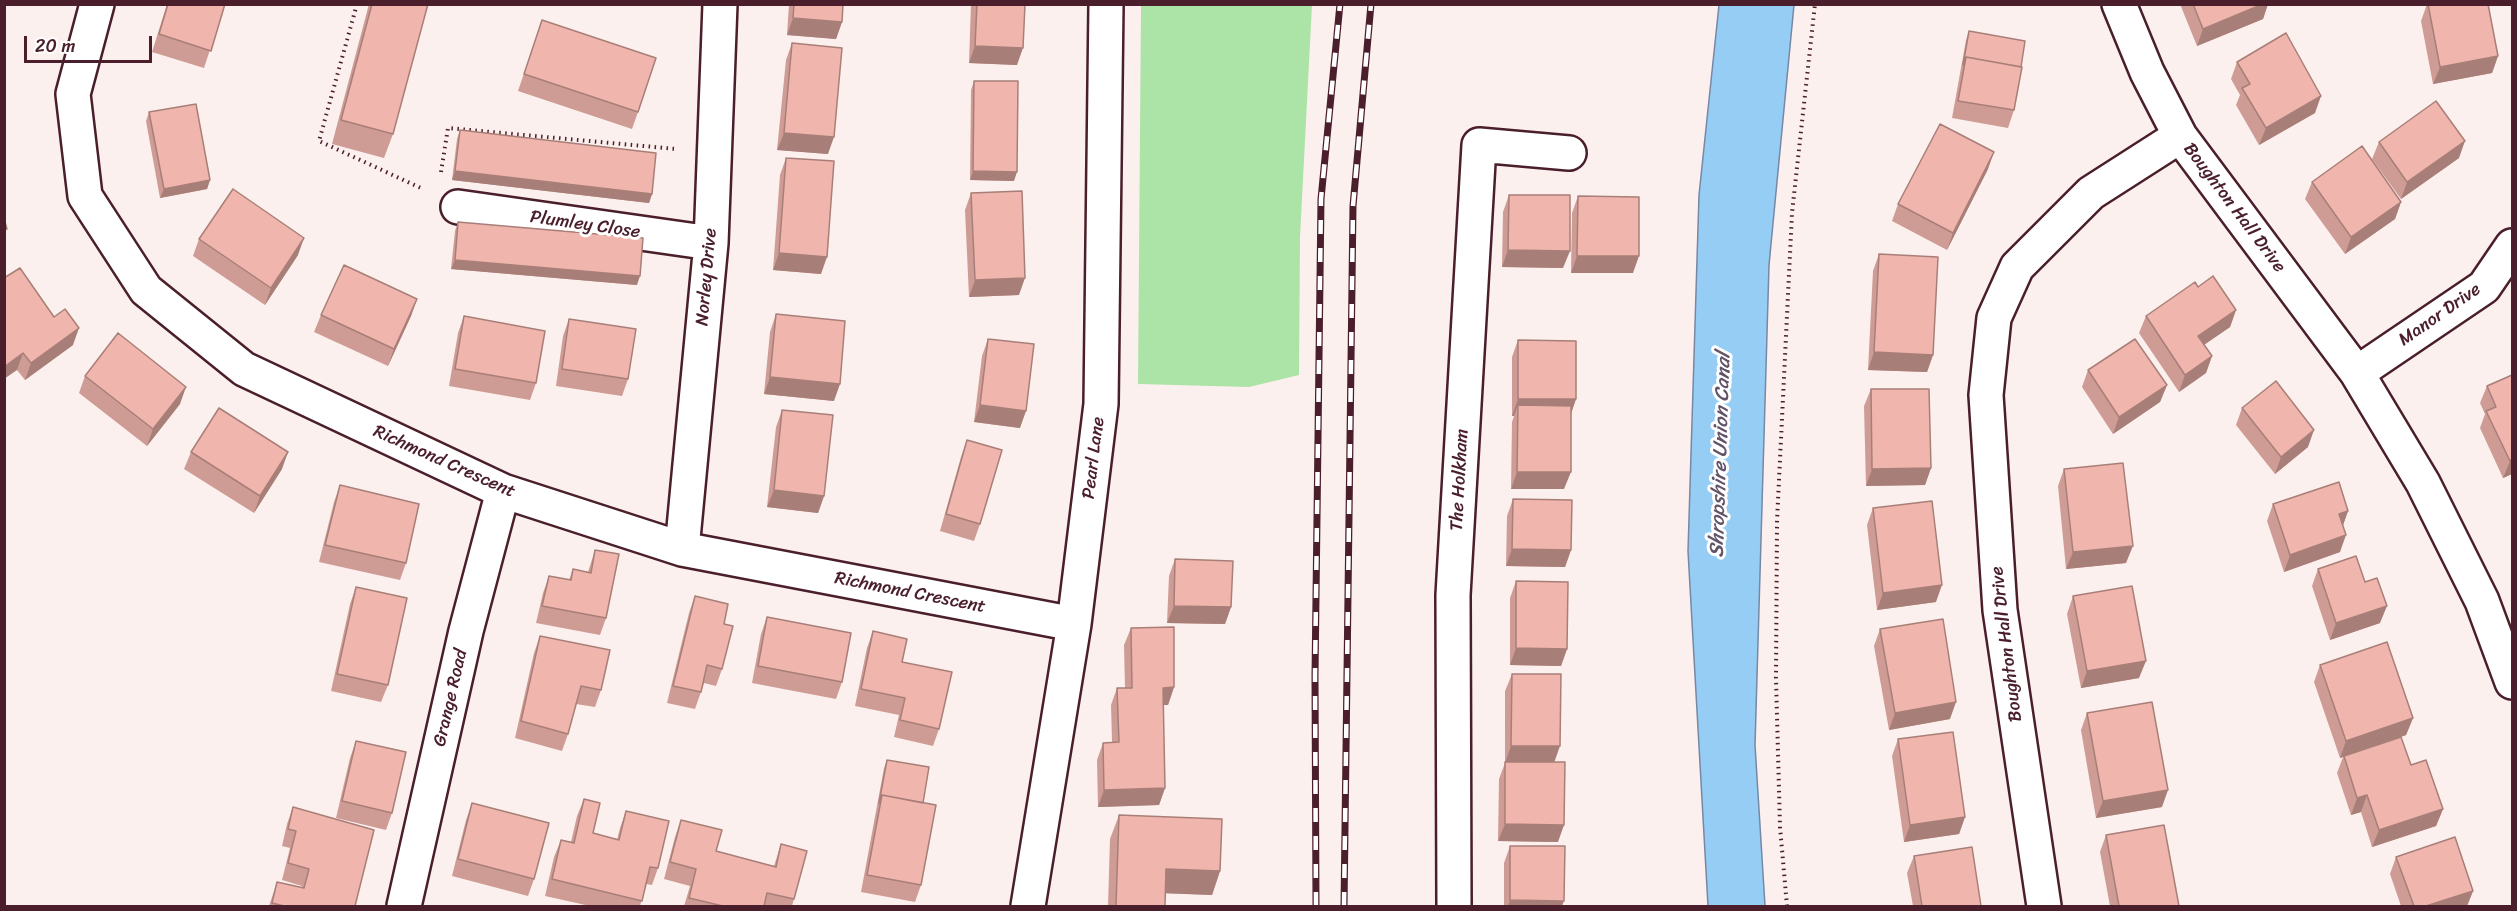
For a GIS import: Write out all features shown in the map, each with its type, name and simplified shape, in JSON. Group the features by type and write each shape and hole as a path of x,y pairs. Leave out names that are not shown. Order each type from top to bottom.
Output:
{"street":[{"name":"Richmond Crescent","path":"97,4 73,94 85,196 146,290 244,369 503,491 682,549 1074,624"},
{"name":"Norley Drive","path":"682,549 711,243 720,4"},
{"name":"Pearl Lane","path":"1028,906 1074,624 1101,404 1106,4"},
{"path":"2119,4 2147,72 2180,136"},
{"name":"Boughton Hall Drive","path":"2044,906 2000,610 1986,395 1994,318 2017,267 2091,193 2180,136 2357,373 2429,494 2482,601 2512,682"},
{"name":"The Holkham","path":"1454,906 1453,595 1479,145 1569,153"},
{"name":"Plumley Close","path":"448,202 711,243"},
{"name":"Manor Drive","path":"2357,373 2484,287 2512,246"},
{"name":"Grange Road","path":"409,905 466,631 503,491"}],"path":[{"path":"357,4 319,141 389,172 448,202 448,128 715,153"},
{"path":"1787,906 1780,827 1777,521 1792,213 1815,4"}],"green space":[{"path":"1141,5 1312,5 1300,237 1299,375 1249,387 1138,384"}],"water":[{"name":"Shropshire Union Canal","path":"1719,5 1794,5 1769,265 1755,745 1765,906 1708,906 1688,551 1699,195"}],"building":[{"path":"168,4 225,4 211,51 159,34"},
{"path":"372,4 428,4 393,134 341,120"},
{"path":"794,4 843,4 842,22 793,18"},
{"path":"977,4 1025,4 1023,48 975,46"},
{"path":"2193,4 2263,4 2203,29"},
{"path":"2428,4 2488,4 2498,56 2440,67"},
{"path":"542,20 656,58 638,112 524,74"},
{"path":"1969,31 2025,41 2021,67 1966,57 1963,65"},
{"path":"2286,33 2321,96 2266,128 2242,88 2250,84 2237,62"},
{"path":"792,43 842,48 834,137 784,133"},
{"path":"1966,57 2022,67 2014,110 1958,101"},
{"path":"974,81 1018,81 1017,172 973,171"},
{"path":"2436,101 2465,141 2407,182 2379,142"},
{"path":"196,104 210,180 164,189 149,112"},
{"path":"1940,124 1994,152 1953,233 1898,204"},
{"path":"460,130 656,153 652,194 455,171"},
{"path":"2362,146 2401,202 2351,237 2312,182"},
{"path":"786,158 834,161 827,257 779,253"},
{"path":"233,189 304,238 271,288 199,239"},
{"path":"1022,191 1025,278 975,280 971,193"},
{"path":"1509,195 1570,195 1570,251 1508,250"},
{"path":"1578,196 1639,197 1639,256 1577,256"},
{"path":"458,222 643,238 640,276 455,260"},
{"path":"1879,254 1938,257 1933,355 1874,352"},
{"path":"344,265 417,299 394,349 321,315"},
{"path":"20,268 54,317 65,309 79,328 31,363 23,353 4,367 4,278"},
{"path":"2213,276 2236,310 2198,336 2212,356 2185,375 2146,316 2195,282 2198,287"},
{"path":"776,314 845,321 840,384 770,377"},
{"path":"464,316 545,331 536,383 455,369"},
{"path":"569,319 636,329 628,379 562,369"},
{"path":"118,333 186,387 153,429 85,376"},
{"path":"988,339 1034,344 1026,411 980,405"},
{"path":"2135,339 2167,385 2119,417 2088,370"},
{"path":"1518,340 1576,341 1576,399 1518,399"},
{"path":"2512,375 2512,459 2510,461 2486,411 2496,407 2487,386"},
{"path":"2276,381 2314,430 2281,457 2242,408"},
{"path":"1871,389 1929,389 1931,468 1872,469"},
{"path":"1518,405 1571,406 1571,472 1517,472"},
{"path":"219,408 288,452 260,496 191,452"},
{"path":"782,410 833,415 824,496 774,490"},
{"path":"967,440 1002,450 980,524 946,514"},
{"path":"2123,463 2133,546 2073,552 2064,469"},
{"path":"2339,482 2348,511 2339,514 2346,535 2290,555 2273,504"},
{"path":"340,485 419,504 406,563 325,545"},
{"path":"1513,499 1572,500 1571,550 1512,549"},
{"path":"1932,501 1942,585 1883,593 1873,508"},
{"path":"595,550 619,554 606,618 542,606 549,576 571,580 573,569 591,573"},
{"path":"2356,556 2365,582 2377,578 2387,606 2336,623 2318,569"},
{"path":"1175,559 1233,561 1231,607 1174,606"},
{"path":"1516,581 1568,582 1567,649 1516,648"},
{"path":"2132,586 2146,661 2087,671 2073,596"},
{"path":"356,587 407,598 388,685 337,674"},
{"path":"695,596 728,604 724,624 733,626 722,669 707,665 701,692 673,686"},
{"path":"767,617 851,633 842,682 758,666"},
{"path":"1943,619 1956,702 1895,713 1880,629"},
{"path":"1174,627 1174,687 1163,688 1165,788 1104,790 1103,743 1119,742 1117,688 1132,688 1131,628"},
{"path":"873,631 907,639 902,662 952,672 939,729 900,720 905,698 861,689"},
{"path":"540,636 610,650 601,690 581,686 568,734 521,721"},
{"path":"2387,642 2413,718 2346,741 2320,665"},
{"path":"1512,674 1561,674 1560,746 1511,746"},
{"path":"2152,702 2168,790 2103,801 2087,713"},
{"path":"1953,732 1965,817 1910,825 1898,739"},
{"path":"2401,737 2411,765 2426,760 2443,809 2379,830 2367,795 2357,798 2344,756"},
{"path":"356,741 406,752 392,813 342,801"},
{"path":"887,760 929,767 923,803 882,795 879,803"},
{"path":"1505,762 1565,762 1564,825 1505,824"},
{"path":"882,795 936,805 921,885 867,875"},
{"path":"584,799 600,803 593,833 619,840 626,811 669,821 658,868 650,867 642,901 552,879 561,840 574,843"},
{"path":"472,803 549,823 534,879 458,859"},
{"path":"293,807 374,830 355,906 284,906 272,903 277,882 304,888 309,869 288,863 296,831 288,829"},
{"path":"1119,815 1222,819 1220,871 1166,869 1165,906 1116,906"},
{"path":"681,820 722,830 716,851 776,867 781,844 807,851 794,899 767,893 764,906 723,906 689,898 696,869 670,862"},
{"path":"2164,825 2179,906 2119,906 2106,835"},
{"path":"2455,837 2473,891 2426,906 2414,906 2396,857"},
{"path":"1510,846 1565,846 1564,901 1510,900"},
{"path":"1972,847 1981,906 1922,906 1914,856"}],"railway":[{"path":"1316,906 1315,676 1321,199 1340,4"},
{"path":"1344,906 1353,206 1371,4"}]}
